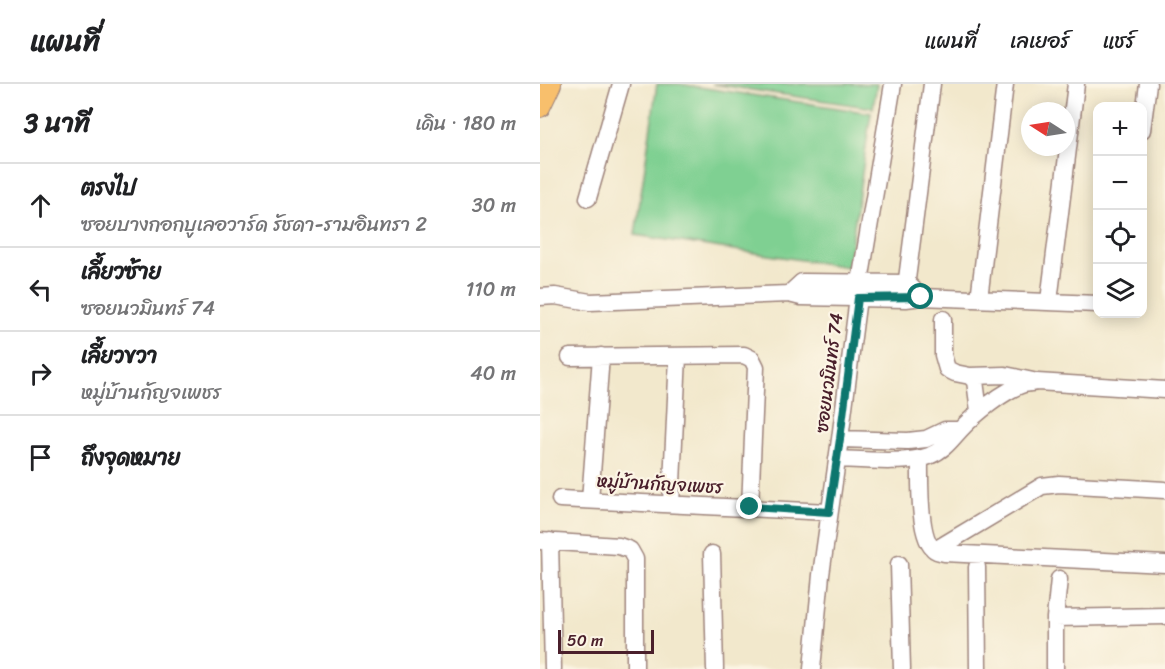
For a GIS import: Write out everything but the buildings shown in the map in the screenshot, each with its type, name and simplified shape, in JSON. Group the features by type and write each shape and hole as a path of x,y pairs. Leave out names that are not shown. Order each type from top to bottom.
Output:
{"main road":[{"path":"540,107 551,84"}],"street":[{"path":"588,198 621,84"},
{"name":"ซอยนวมินทร์ 74","path":"812,669 821,575 859,290 893,84"},
{"path":"911,293 932,84"},
{"path":"979,299 1005,84"},
{"path":"1049,301 1076,84"},
{"path":"1146,102 1148,84"},
{"path":"540,284 548,296 590,302 789,294 802,282 859,290 979,299 1093,304"},
{"path":"943,319 943,355 947,369 955,373 970,376 1005,375 1037,382 1165,390"},
{"path":"570,357 744,355 752,358 756,366 750,507"},
{"path":"590,500 601,356"},
{"path":"671,504 678,356"},
{"path":"970,376 975,381 979,411"},
{"path":"837,459 897,460 920,459 931,455 947,446 979,411 1023,384 1037,382"},
{"path":"840,439 908,441 926,439 945,430 960,430"},
{"path":"920,459 922,523 929,544 935,550 944,553 1165,564"},
{"path":"935,550 1042,486 1059,484 1165,490"},
{"name":"หมู่บ้านกัญจเพชร","path":"560,499 829,512"},
{"path":"553,669 545,541 624,547 633,554 635,559 635,669"},
{"path":"712,554 715,669"},
{"path":"899,564 902,669"},
{"path":"977,567 978,669"},
{"path":"1055,669 1055,618 1059,579"},
{"path":"1055,618 1165,616"}],"green space":[{"path":"657,84 679,84 871,113 848,267 635,235"},
{"path":"712,84 877,84 873,108"}],"route":[{"path":"750,507 829,512 858,298 921,297"}]}
